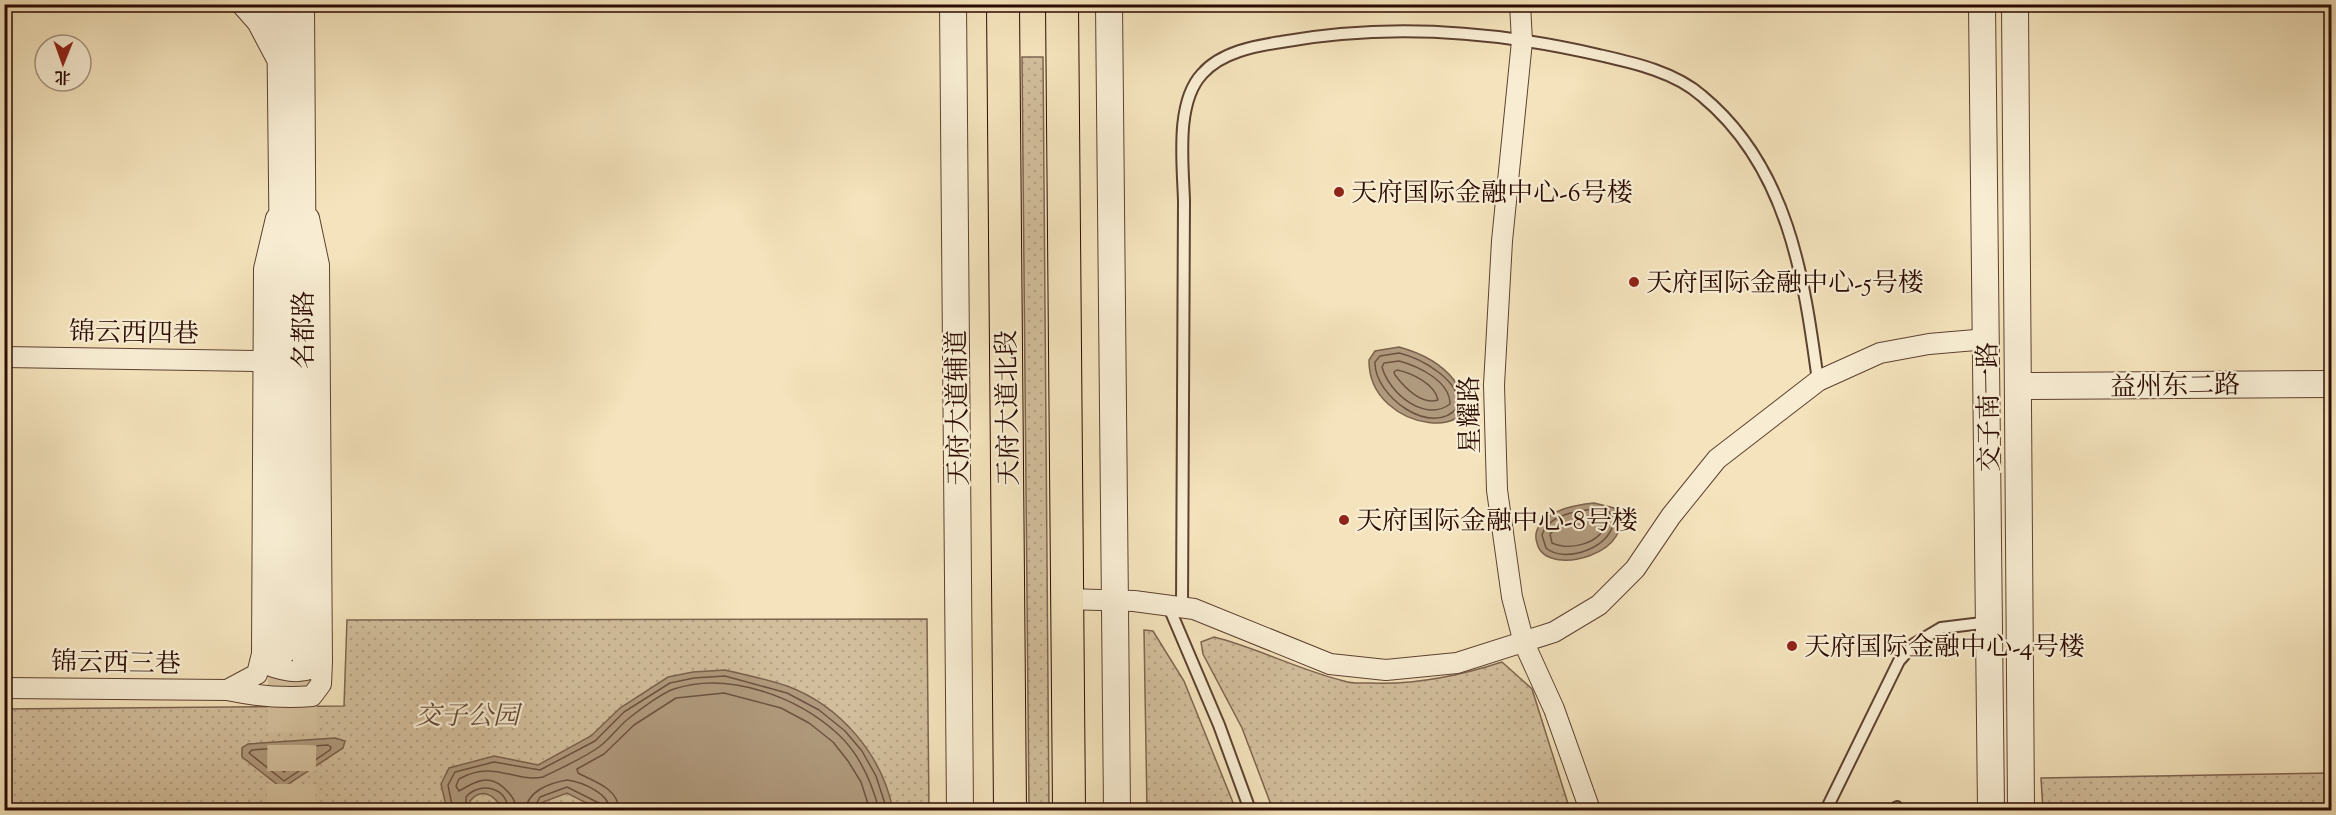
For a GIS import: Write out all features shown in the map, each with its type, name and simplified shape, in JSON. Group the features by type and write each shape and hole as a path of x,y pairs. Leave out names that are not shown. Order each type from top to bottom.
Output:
{"main road":[{"name":"天府大道北段","path":"1003,4 1010,810"},
{"path":"1062,4 1069,810"}],"street":[{"path":"245,4 260,21 281,62"},
{"path":"227,690 293,656 262,361 264,269 292,192 281,62 280,4"},
{"name":"名都路","path":"293,656 292,192 301,4"},
{"name":"天府大道辅道","path":"953,4 960,810"},
{"path":"1109,4 1117,810"},
{"name":"星耀路","path":"1520,4 1522,41 1502,241 1494,385 1497,490 1512,597 1524,643 1554,709 1590,810"},
{"name":"交子南一路","path":"1982,4 1991,810"},
{"name":"交子南一路","path":"2015,4 2021,810"},
{"path":"1068,599 1115,600 1194,609 1330,664 1386,670 1457,663 1554,632 1599,605 1635,569 1671,516 1717,459 1818,381 1880,353 1929,344 1987,339"},
{"name":"锦云西四巷","path":"4,357 262,361"},
{"name":"益州东二路","path":"2019,386 2331,384"},
{"name":"锦云西三巷","path":"4,688 227,690 259,696 312,696 321,684 293,656"}],"lane":[{"path":"1250,810 1175,606 1184,201 1182,143 1190,92 1202,73 1224,57 1254,46 1308,37 1389,31 1445,33 1522,41 1626,61 1665,74 1701,94 1723,116 1748,145 1770,184 1791,237 1807,297 1818,381"},
{"path":"1831,808 1899,661 1914,644 1941,628 1990,622"}],"green space":[{"path":"1022,57 1043,57 1049,810 1029,810"},
{"name":"交子公园","path":"927,619 929,810 5,810 4,709 344,706 347,620"},
{"path":"1144,630 1153,631 1184,681 1236,810 1147,810"},
{"path":"1214,637 1311,671 1354,683 1421,681 1502,662 1532,689 1570,810 1273,810 1242,728 1203,654 1201,642"},
{"path":"2331,773 2331,810 2043,810 2041,778"}],"water":[{"path":"1399,347 1429,359 1449,374 1464,401 1460,415 1447,422 1429,422 1408,417 1388,404 1374,385 1369,360 1375,351"},
{"path":"1594,503 1614,508 1620,523 1616,537 1605,548 1590,556 1573,560 1557,559 1544,554 1537,543 1536,536 1545,520 1564,509"},
{"path":"725,670 787,686 825,706 856,735 869,752 888,790 893,810 600,810 567,793 543,802 538,810 501,810 502,807 491,796 479,794 470,801 472,810 447,810 441,784 449,768 494,756 538,765 591,736 620,708 668,677 693,672"},
{"path":"335,738 345,741 343,748 284,787 278,785 242,757 242,748 248,744"}],"tunnel":[{"path":"280,810 281,653"},
{"path":"302,810 305,656"}],"place":[{"name":"天府国际金融中心-6号楼","path":"1339,192"},
{"name":"天府国际金融中心-5号楼","path":"1634,282"},
{"name":"天府国际金融中心-8号楼","path":"1344,520"},
{"name":"天府国际金融中心-4号楼","path":"1792,646"}]}
